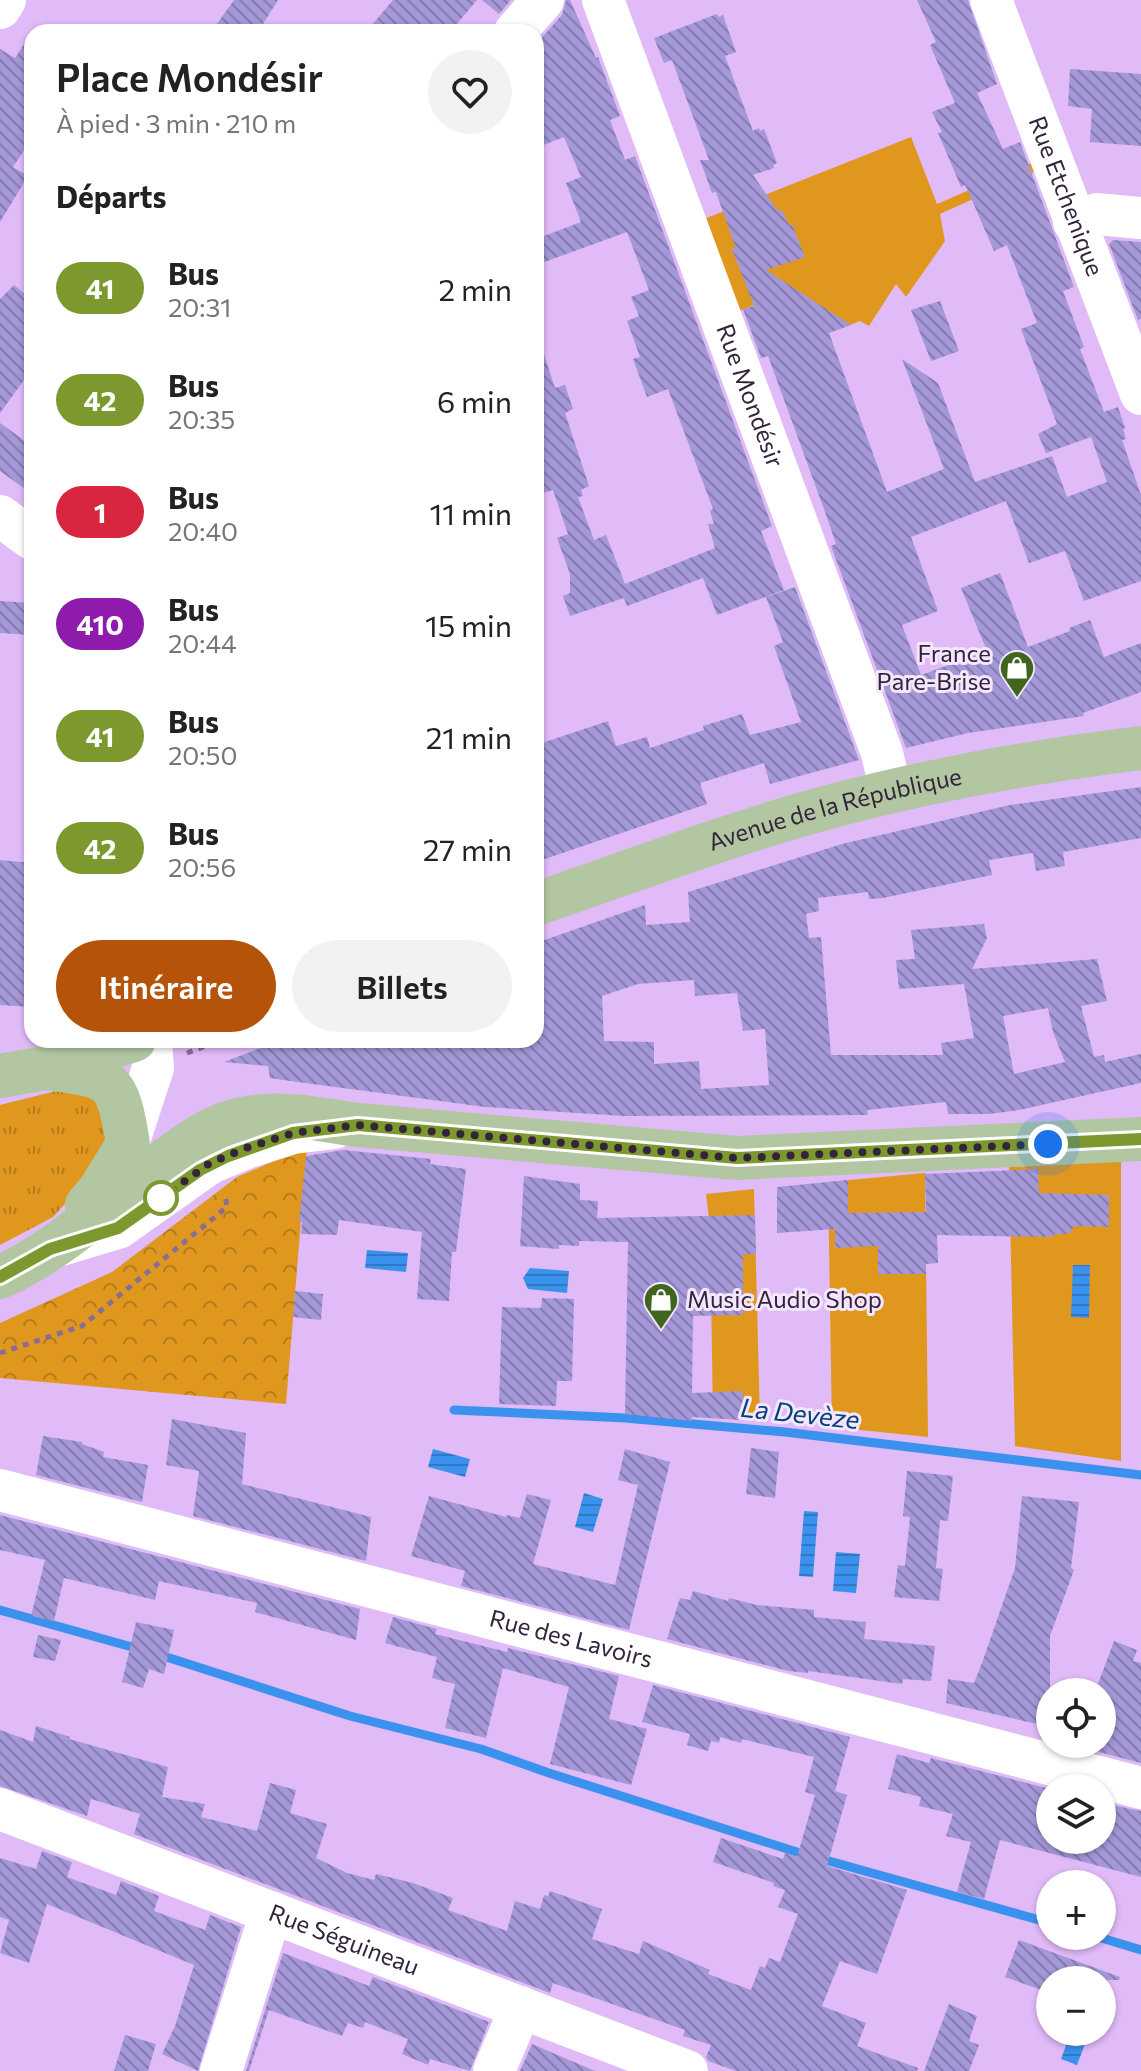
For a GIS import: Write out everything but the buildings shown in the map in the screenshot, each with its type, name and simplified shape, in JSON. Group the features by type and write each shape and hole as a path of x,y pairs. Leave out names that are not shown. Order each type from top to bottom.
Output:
{"main road":[{"name":"Avenue de la République","path":"544,901 756,828 891,792 972,773 1141,748"},
{"path":"0,1076 45,1068 109,1048"},
{"path":"45,1068 91,1074 108,1082 121,1106 128,1144 99,1191 50,1249"},
{"path":"0,1277 50,1249 186,1144 221,1126 248,1117 300,1117 358,1125 737,1158 1141,1139"}],"street":[{"path":"0,8 5,0"},
{"path":"522,24 543,0"},
{"name":"Rue Mondésir","path":"603,0 882,753 891,792"},
{"name":"Rue Etchenique","path":"991,0 1141,394"},
{"path":"1074,222 1097,214 1141,218"},
{"path":"0,516 24,533"},
{"path":"128,1144 153,1068 152,1048"},
{"name":"Rue des Lavoirs","path":"0,1490 1141,1788"},
{"name":"Rue Séguineau","path":"0,1809 687,2071"},
{"path":"221,2071 271,1912"},
{"path":"494,2071 521,2007"}],"path":[{"path":"0,1353 82,1326 227,1207 224,1187"}],"green space":[{"path":"911,137 937,204 1034,162 1036,171 940,214 945,241 906,297 896,284 869,326 860,321 850,325 774,298 733,313 699,221"},
{"path":"72,1087 105,1106 107,1138 88,1178 53,1217 0,1245 0,1105"},
{"path":"307,1147 286,1404 0,1378 0,1323 112,1272 237,1177"},
{"path":"1121,1159 1121,1461 1015,1446 1009,1166"},
{"path":"925,1173 928,1437 832,1427 828,1182"},
{"path":"754,1189 760,1421 713,1418 710,1226 706,1194"}],"water":[{"path":"367,1250 408,1253 406,1272 365,1268"},
{"path":"1073,1265 1090,1265 1089,1318 1071,1317"},
{"path":"530,1268 569,1271 567,1293 528,1289 523,1278"},
{"path":"433,1449 470,1459 465,1477 428,1467"},
{"path":"584,1493 603,1499 593,1532 575,1527"},
{"path":"804,1511 818,1512 813,1577 799,1576"},
{"path":"836,1552 860,1554 856,1593 833,1591"},
{"path":"1066,2046 1084,2046 1077,2065 1061,2059"}],"waterway":[{"name":"La Devèze","path":"454,1410 625,1418 785,1432 1141,1475"},
{"path":"0,1610 139,1649"},
{"path":"157,1654 350,1716 481,1749 797,1852 1036,1919"},
{"path":"1116,1942 1141,1950"}],"bus line":[{"name":"41","path":"0,1277 50,1249 118,1228 210,1163 293,1133 358,1125 737,1158 1141,1139"}],"place":[{"name":"France Pare-Brise","path":"1017,699"},
{"name":"Music Audio Shop","path":"661,1331"}],"route":[{"path":"161,1198 210,1163 246,1148 293,1133 358,1125 737,1158 1048,1144"}]}
